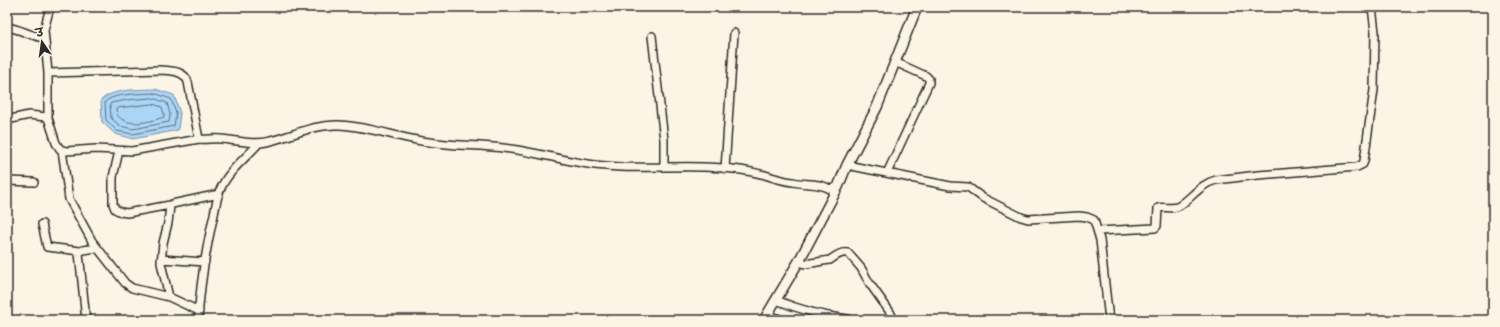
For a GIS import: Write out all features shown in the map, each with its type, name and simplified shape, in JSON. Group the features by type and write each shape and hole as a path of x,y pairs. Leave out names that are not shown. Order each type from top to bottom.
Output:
{"street":[{"path":"50,7 45,23 44,38 48,73 48,118 54,139 58,147 62,150 74,151 96,149 119,151 146,149 199,139 220,139 259,143 301,131 337,125 364,127 396,136 442,144 514,149 588,164 631,167 664,166 725,169 749,172 793,182 824,185 830,189 838,187"},
{"path":"783,320 766,317 838,187 847,165 877,107 917,7"},
{"path":"1098,230 1155,228 1157,226 1158,208 1172,208 1179,206 1211,181 1272,173 1357,167 1363,164 1374,90 1375,32 1372,7"},
{"path":"7,27 31,36 44,38"},
{"path":"725,169 734,33"},
{"path":"652,36 664,140 664,166"},
{"path":"887,173 909,129 929,83 926,76 895,62"},
{"path":"48,73 160,70 183,74 188,82 199,139"},
{"path":"7,120 36,115 41,115 48,118"},
{"path":"198,320 205,262 219,194 228,176 259,143"},
{"path":"62,150 69,199 97,248 126,283 132,288 170,297 198,311"},
{"path":"119,151 113,177 114,209 127,213 219,194"},
{"path":"847,165 950,186 968,187 983,198 1020,217 1028,219 1087,217 1094,220 1098,230 1108,320"},
{"path":"7,180 34,182"},
{"path":"170,205 161,259 161,265 170,297"},
{"path":"42,224 47,247 80,252 83,250 97,248"},
{"path":"80,252 86,320"},
{"path":"798,261 805,264 816,261 822,262 830,260 833,256 841,253 848,253 861,268 894,320"},
{"path":"161,259 205,262"},
{"path":"776,300 799,310 816,315 848,319"}],"water":[{"path":"155,89 174,95 180,113 178,130 133,139 115,134 102,122 101,100 107,96 126,90"}]}
